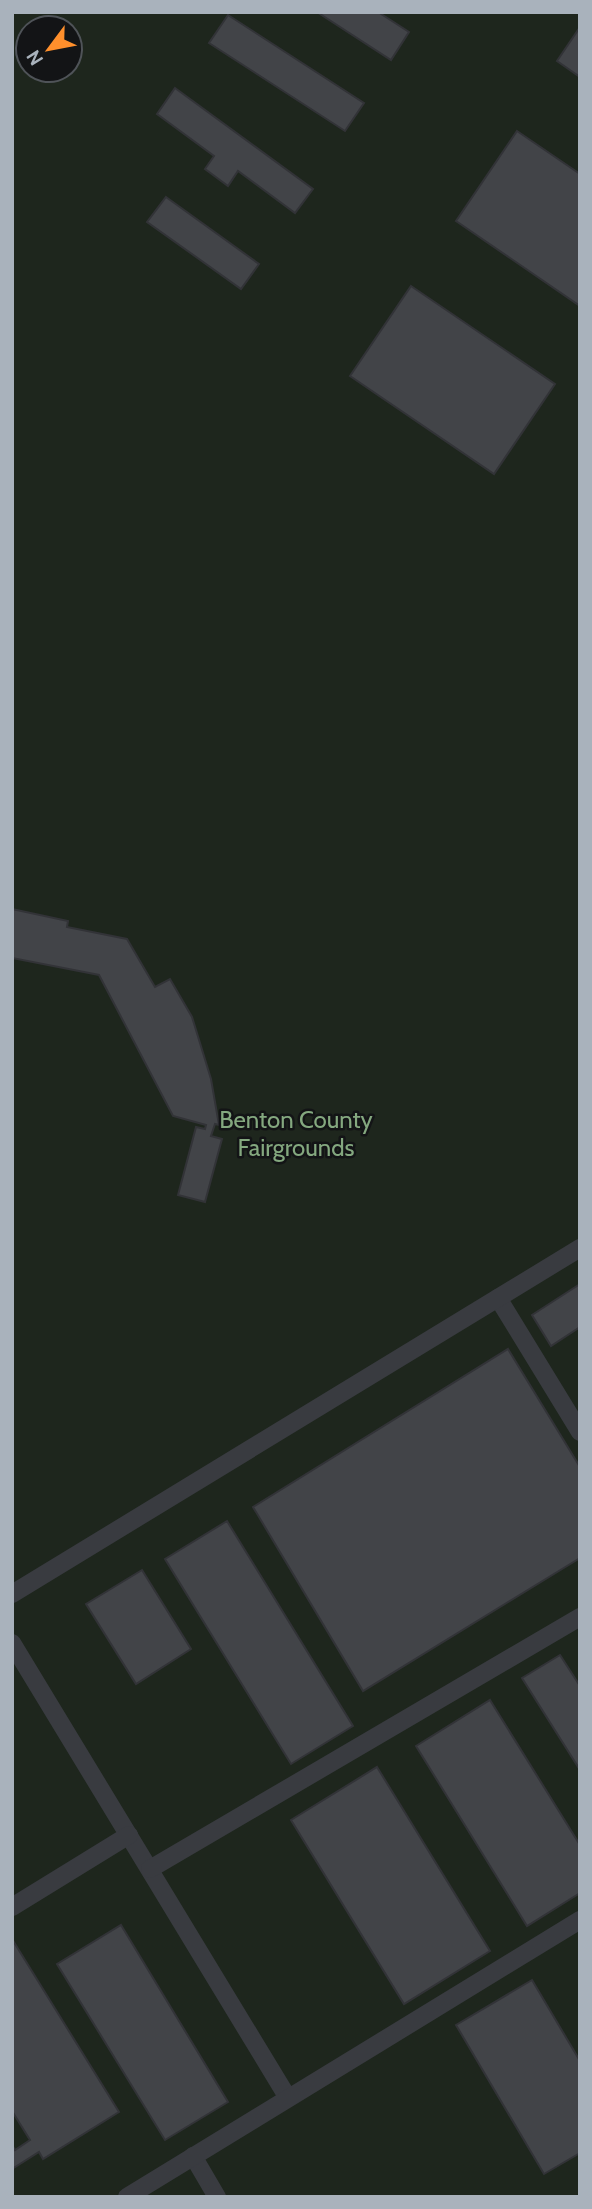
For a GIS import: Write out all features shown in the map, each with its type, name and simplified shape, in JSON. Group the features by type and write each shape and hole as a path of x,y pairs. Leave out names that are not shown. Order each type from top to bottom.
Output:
{"lane":[{"path":"12,1594 580,1248"},
{"path":"498,1298 580,1432"},
{"path":"150,1869 580,1617"},
{"path":"12,1643 288,2098"},
{"path":"12,1907 129,1835"},
{"path":"127,2197 580,1920"},
{"path":"192,2156 217,2197"}],"green space":[{"name":"Benton County Fairgrounds","path":"12,12 580,12 580,2197 12,2197"}],"building":[{"path":"317,12 378,12 409,32 391,60"},
{"path":"228,15 364,103 345,131 209,43"},
{"path":"580,27 580,77 557,61"},
{"path":"175,88 313,189 295,213 238,171 228,186 205,169 214,156 157,114"},
{"path":"517,131 580,174 580,306 456,221"},
{"path":"166,197 259,264 241,289 147,222"},
{"path":"411,286 555,384 494,474 350,376"},
{"path":"12,909 68,921 67,927 127,939 155,987 170,979 192,1017 211,1079 219,1125 215,1124 211,1136 222,1139 205,1202 178,1195 196,1127 205,1129 206,1125 173,1116 99,975 12,958"},
{"path":"580,1284 580,1327 551,1346 532,1315"},
{"path":"508,1349 580,1467 580,1558 363,1691 253,1507"},
{"path":"227,1521 353,1726 291,1764 165,1559"},
{"path":"142,1570 191,1649 136,1684 86,1604"},
{"path":"560,1655 580,1686 580,1770 522,1678"},
{"path":"490,1700 580,1845 580,1893 527,1926 416,1746"},
{"path":"377,1767 490,1951 404,2004 291,1820"},
{"path":"121,1925 228,2102 165,2140 57,1964"},
{"path":"12,1939 119,2112 43,2159 39,2152 12,2169 12,2145 15,2150 30,2140 12,2111"},
{"path":"532,1980 580,2061 580,2153 544,2174 456,2025"}]}
